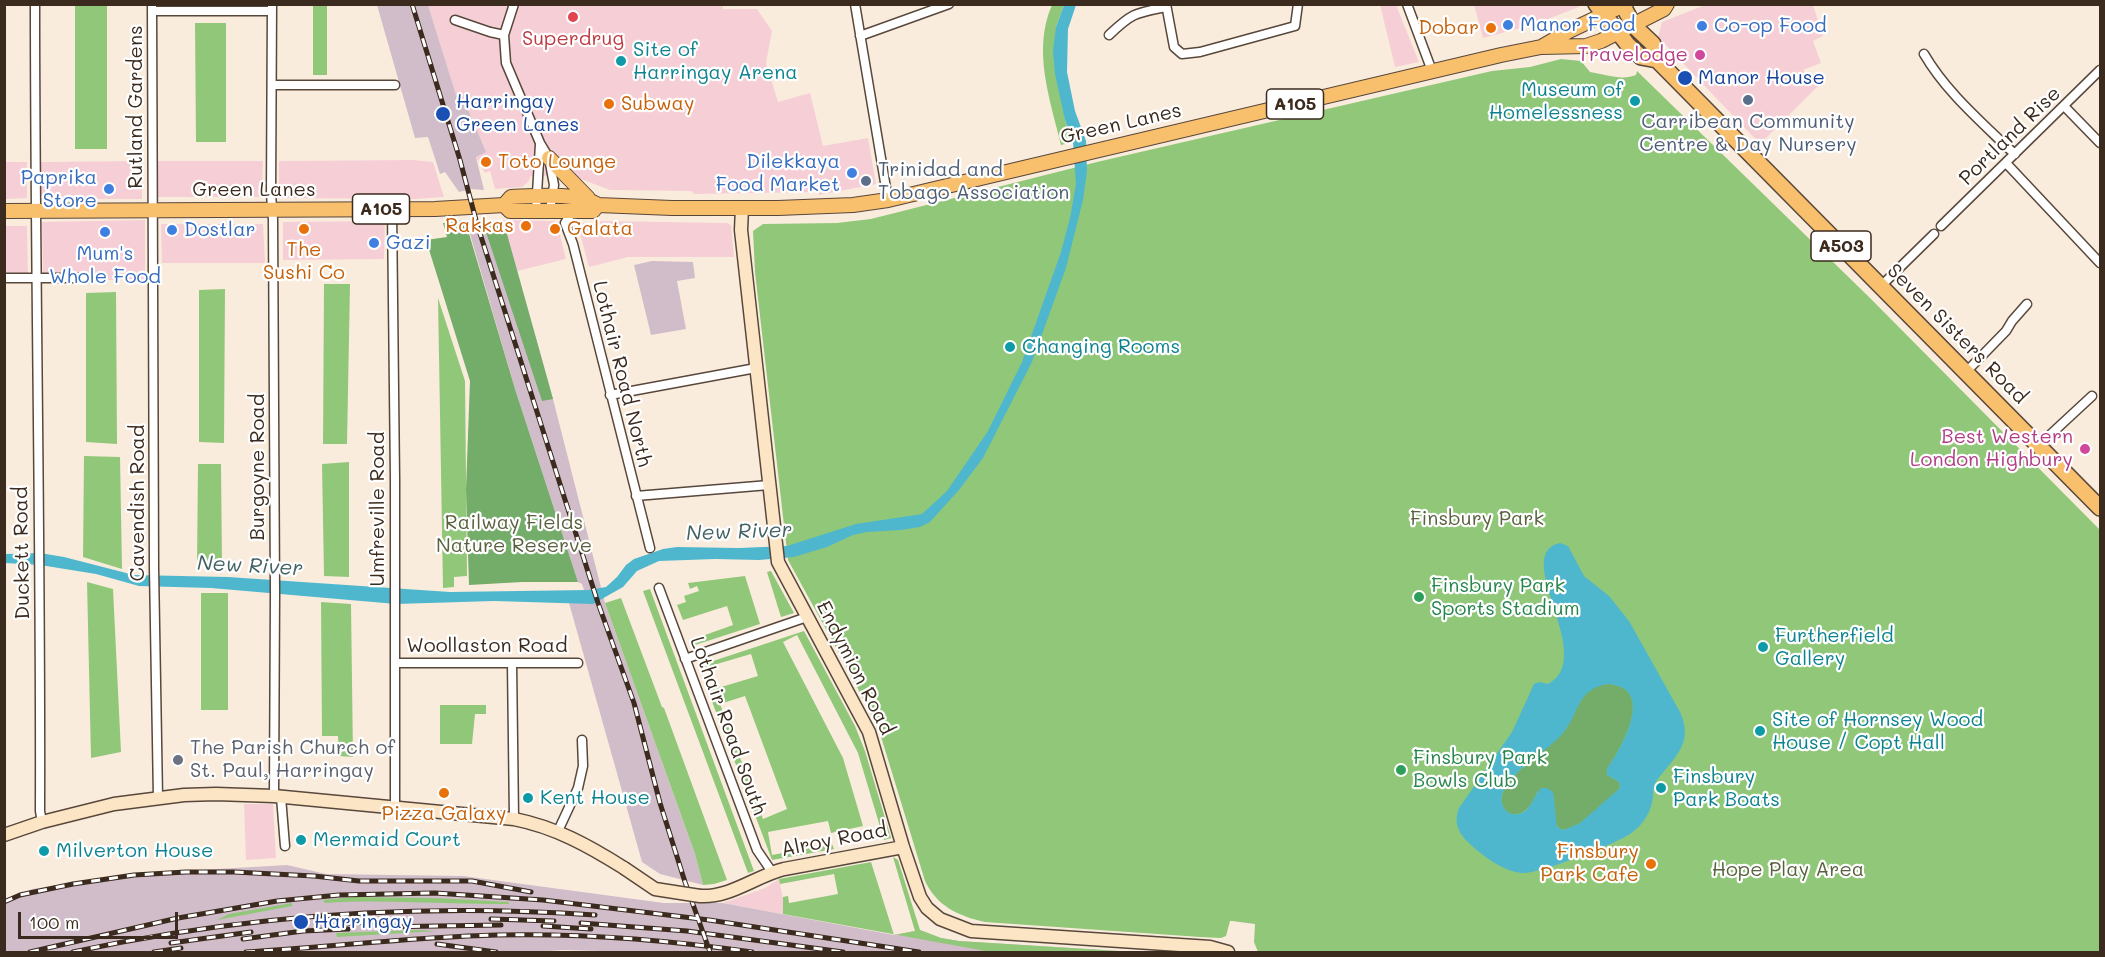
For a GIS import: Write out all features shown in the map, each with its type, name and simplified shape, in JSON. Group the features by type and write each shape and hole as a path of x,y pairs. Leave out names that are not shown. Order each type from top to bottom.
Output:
{"highway":[{"name":"Seven Sisters Road","path":"1623,5 1634,26 1653,44 1658,60 2100,508"},
{"name":"Seven Sisters Road","path":"1600,10 1617,34 1641,57 1658,60"}],"main road":[{"name":"Green Lanes","path":"4,211 392,209 504,205 510,211 545,203 593,201 742,208 853,205 888,200 1541,47 1586,46 1634,26 1664,9 1667,4"},
{"name":"Green Lanes","path":"1541,47 1600,10 1623,5"},
{"path":"549,158 593,201"},
{"name":"Green Lanes","path":"545,203 573,211 593,211 593,201"},
{"name":"Endymion Road","path":"742,208 741,230 778,561 869,732 903,847 920,897 927,908 940,919 971,931 1210,947 1228,952"},
{"name":"Alroy Road","path":"4,835 42,822 114,804 216,794 278,796 514,819 532,823 558,831 597,851 649,886 709,897 772,872 903,847"}],"street":[{"name":"Duckett Road","path":"35,4 40,811 42,822"},
{"path":"514,4 504,35 506,63 540,143 549,158 553,177 545,203"},
{"path":"855,4 888,200"},
{"path":"860,36 949,4"},
{"path":"1109,35 1127,17 1166,6 1174,47 1182,54 1200,52 1295,26 1298,4"},
{"path":"1407,4 1432,71"},
{"path":"152,8 272,8"},
{"name":"Rutland Gardens","path":"152,8 153,209"},
{"name":"Burgoyne Road","path":"272,8 278,796 285,846"},
{"path":"455,21 504,35"},
{"path":"1924,54 1935,74 2015,154"},
{"name":"Portland Rise","path":"1941,226 2100,70"},
{"path":"272,85 395,86"},
{"path":"2064,106 2100,142"},
{"path":"540,143 545,203"},
{"path":"2006,163 2100,263"},
{"name":"Cavendish Road","path":"153,209 154,591 158,798"},
{"name":"Umfreville Road","path":"392,209 396,604 395,808"},
{"name":"Lothair Road North","path":"573,211 565,223 573,244 650,548"},
{"path":"1881,286 1934,234"},
{"path":"4,278 89,278"},
{"path":"1966,372 2006,331 2027,304"},
{"path":"610,395 756,368"},
{"path":"2038,446 2092,396"},
{"path":"636,496 769,485"},
{"name":"Lothair Road South","path":"659,588 757,850 772,872"},
{"path":"685,659 807,617"},
{"name":"Woollaston Road","path":"395,663 578,663"},
{"path":"512,663 514,819"},
{"path":"558,831 578,788 583,766 582,740"}],"shaded area":[{"path":"723,4 723,9 757,9 772,31 766,63 778,102 810,93 823,146 868,138 876,184 819,195 817,192 694,194 691,191 610,190 570,175 531,176 522,187 495,189 490,171 485,173 476,157 485,152 456,96 428,5"},
{"path":"1578,4 1579,7 1532,25 1483,38 1474,5"},
{"path":"377,5 428,5 456,95 462,95 486,152 476,157 484,190 471,189 459,192 445,172 440,174 428,137 415,138"},
{"path":"1380,5 1396,5 1419,62 1395,67"},
{"path":"1705,5 1813,5 1823,36 1813,41 1821,63 1803,70 1818,86 1760,144 1658,37 1662,22"},
{"path":"413,160 433,162 444,197 416,199 279,198 279,161"},
{"path":"142,161 142,199 41,199 41,162"},
{"path":"158,161 263,161 262,197 158,197"},
{"path":"4,162 27,162 27,198 5,199"},
{"path":"145,220 145,280 43,280 42,222"},
{"path":"503,220 554,221 557,223 566,259 517,271"},
{"path":"503,220 553,399 605,603 695,854 703,885 660,874 642,862 569,603 588,602 582,584 578,582 515,389 468,227"},
{"path":"385,221 384,259 283,260 283,222"},
{"path":"601,221 727,223 731,225 734,257 628,257 589,267 578,226 579,223"},
{"path":"161,224 263,224 265,261 264,263 162,263"},
{"path":"4,226 27,226 28,280 5,281"},
{"path":"652,261 693,262 695,278 677,281 686,329 651,335 634,265"},
{"path":"244,804 273,804 276,858 246,860"},
{"path":"287,865 326,874 463,876 664,903 723,903 894,935 920,930 941,938 959,941 1135,952 563,950 535,952 5,952 5,899 32,889 131,874"},
{"path":"779,879 784,903 783,914 723,903 765,888"}],"green space":[{"path":"75,5 107,5 107,149 75,149"},
{"path":"313,5 327,5 327,75 313,75"},
{"path":"1052,5 1064,5 1056,27 1065,120 1073,142 1061,145 1048,92 1043,57 1043,39"},
{"path":"195,23 226,23 226,142 196,142"},
{"name":"Finsbury Park","path":"1561,59 1581,61 1590,72 1613,76 1631,77 1636,75 1637,71 1870,298 2100,530 2100,952 1258,952 1254,942 1255,924 1230,921 1226,936 1221,938 1200,937 985,922 949,909 930,890 925,881 879,730 788,560 755,272 753,231 763,224 837,223 871,219 1097,162 1492,71 1530,67"},
{"name":"Railway Fields Nature Reserve","path":"465,220 515,389 578,582 469,585 466,490 470,381 426,240 447,237 443,223"},
{"path":"503,220 553,399 542,401 483,223"},
{"path":"324,284 350,284 347,444 323,444"},
{"path":"225,289 224,443 199,442 199,290"},
{"path":"116,292 117,444 86,442 86,293"},
{"path":"438,298 465,381 467,576 454,577 454,587 443,588"},
{"path":"84,456 120,457 122,569 83,557"},
{"path":"349,462 349,577 324,576 322,464"},
{"path":"198,464 221,464 222,566 197,565"},
{"path":"771,571 794,613 781,617 767,572"},
{"path":"745,576 760,624 692,646 691,640 733,625 727,606 683,620 677,605 686,602 684,596 699,591 697,586 690,589 688,583"},
{"path":"87,582 113,589 121,752 91,758"},
{"path":"650,589 754,871 748,873 643,591"},
{"path":"201,593 228,593 228,710 201,710"},
{"path":"621,598 727,880 703,885 695,854 605,603"},
{"path":"321,602 351,604 353,757 339,756 338,736 322,736"},
{"path":"804,631 855,726 865,751 891,838 884,840 858,753 797,635 783,642 843,758 863,826 831,833 828,821 768,832 772,855 832,844 834,849 772,860 708,691 758,676 751,654 700,669 698,666","holes":["745,696 787,809 763,819 720,704"]},
{"path":"1608,684 1623,688 1630,696 1633,707 1626,734 1607,769 1610,777 1619,782 1619,789 1592,815 1568,829 1560,830 1555,822 1554,798 1537,792 1524,811 1519,814 1507,812 1502,806 1502,796 1512,778 1566,729 1587,692 1596,686"},
{"path":"440,705 486,705 486,714 475,714 472,744 440,744"},
{"path":"893,857 898,860 920,930 941,938 959,941 1135,952 991,952 896,935 915,931"},
{"path":"871,862 894,934 783,914 783,897 788,896 789,903 838,894 834,874 780,884 779,879"},
{"path":"354,897 436,898 509,902 509,904 325,903 323,900"},
{"path":"292,903 292,906 217,920 229,914"},
{"path":"437,931 337,937 336,933"}],"water":[{"path":"1064,5 1076,5 1068,29 1067,72 1075,111 1086,141 1087,171 1083,200 1066,268 1032,362 983,458 959,490 930,522 920,527 853,535 827,547 794,557 759,560 659,561 637,571 623,587 593,604 494,601 396,604 211,588 139,586 96,574 40,565 5,563 5,554 40,553 134,575 228,577 450,592 588,590 606,587 634,559 663,549 787,546 856,524 922,514 947,491 988,431 1022,362 1061,252 1076,184 1073,142 1065,120 1055,74 1053,51 1056,27"},
{"path":"1560,543 1568,546 1584,576 1609,596 1629,621 1680,712 1685,732 1684,741 1676,757 1655,784 1648,813 1635,830 1622,839 1576,858 1522,873 1501,866 1475,849 1460,832 1457,813 1512,732 1534,684 1539,682 1548,684 1561,671 1564,653 1561,631 1547,586 1544,566 1547,551","holes":["1608,684 1623,688 1630,696 1633,707 1631,720 1620,747 1607,769 1607,775 1619,782 1619,789 1580,823 1564,830 1557,827 1553,792 1547,788 1541,788 1530,806 1520,814 1506,811 1502,798 1508,783 1563,733 1584,696"]}],"railway":[{"path":"412,4 460,160 477,224 598,603 634,703 660,803 710,952"},
{"path":"4,902 20,895 73,884 134,875 186,872 314,876 359,881 472,881 531,892"},
{"path":"30,952 178,918 277,901 339,895 435,893 543,900 709,920 919,952"},
{"path":"73,952 202,929 332,915 464,911 595,915"},
{"path":"491,919 554,921"},
{"path":"338,924 383,921"},
{"path":"581,923 687,931 843,952"},
{"path":"375,927 501,925"},
{"path":"543,926 591,929"},
{"path":"243,939 303,931 348,929"},
{"path":"171,943 251,932"},
{"path":"246,952 497,935 625,938 752,952"},
{"path":"437,944 496,952"},
{"path":"154,952 181,948"}],"place":[{"name":"Superdrug","path":"573,17"},
{"name":"Manor Food","path":"1508,25"},
{"name":"Co-op Food","path":"1702,26"},
{"name":"Dobar","path":"1491,28"},
{"name":"Travelodge","path":"1700,55"},
{"name":"Site of Harringay Arena","path":"621,61"},
{"name":"Manor House","path":"1685,78"},
{"name":"Carribean Community Centre & Day Nursery","path":"1748,100"},
{"name":"Museum of Homelessness","path":"1635,101"},
{"name":"Subway","path":"609,104"},
{"name":"Harringay Green Lanes","path":"443,114"},
{"name":"Toto Lounge","path":"486,162"},
{"name":"Dilekkaya Food Market","path":"852,173"},
{"name":"Trinidad and Tobago Association","path":"866,181"},
{"name":"Paprika Store","path":"109,189"},
{"name":"Rakkas","path":"526,226"},
{"name":"The Sushi Co","path":"304,229"},
{"name":"Galata","path":"555,229"},
{"name":"Dostlar","path":"172,230"},
{"name":"Mum's Whole Food","path":"105,232"},
{"name":"Gazi","path":"374,243"},
{"name":"Changing Rooms","path":"1010,347"},
{"name":"Best Western London Highbury","path":"2085,449"},
{"name":"Finsbury Park Sports Stadium","path":"1419,597"},
{"name":"Furtherfield Gallery","path":"1763,647"},
{"name":"Site of Hornsey Wood House / Copt Hall","path":"1760,731"},
{"name":"The Parish Church of St. Paul, Harringay","path":"178,760"},
{"name":"Finsbury Park Bowls Club","path":"1401,770"},
{"name":"Finsbury Park Boats","path":"1661,788"},
{"name":"Pizza Galaxy","path":"444,793"},
{"name":"Kent House","path":"528,798"},
{"name":"Mermaid Court","path":"301,840"},
{"name":"Milverton House","path":"44,851"},
{"name":"Finsbury Park Cafe","path":"1651,864"},
{"name":"Harringay","path":"301,922"}],"water label":[{"name":"New River","path":"739,532"},
{"name":"New River","path":"250,566"}],"park label":[{"name":"Hope Play Area","path":"1788,870"}]}
